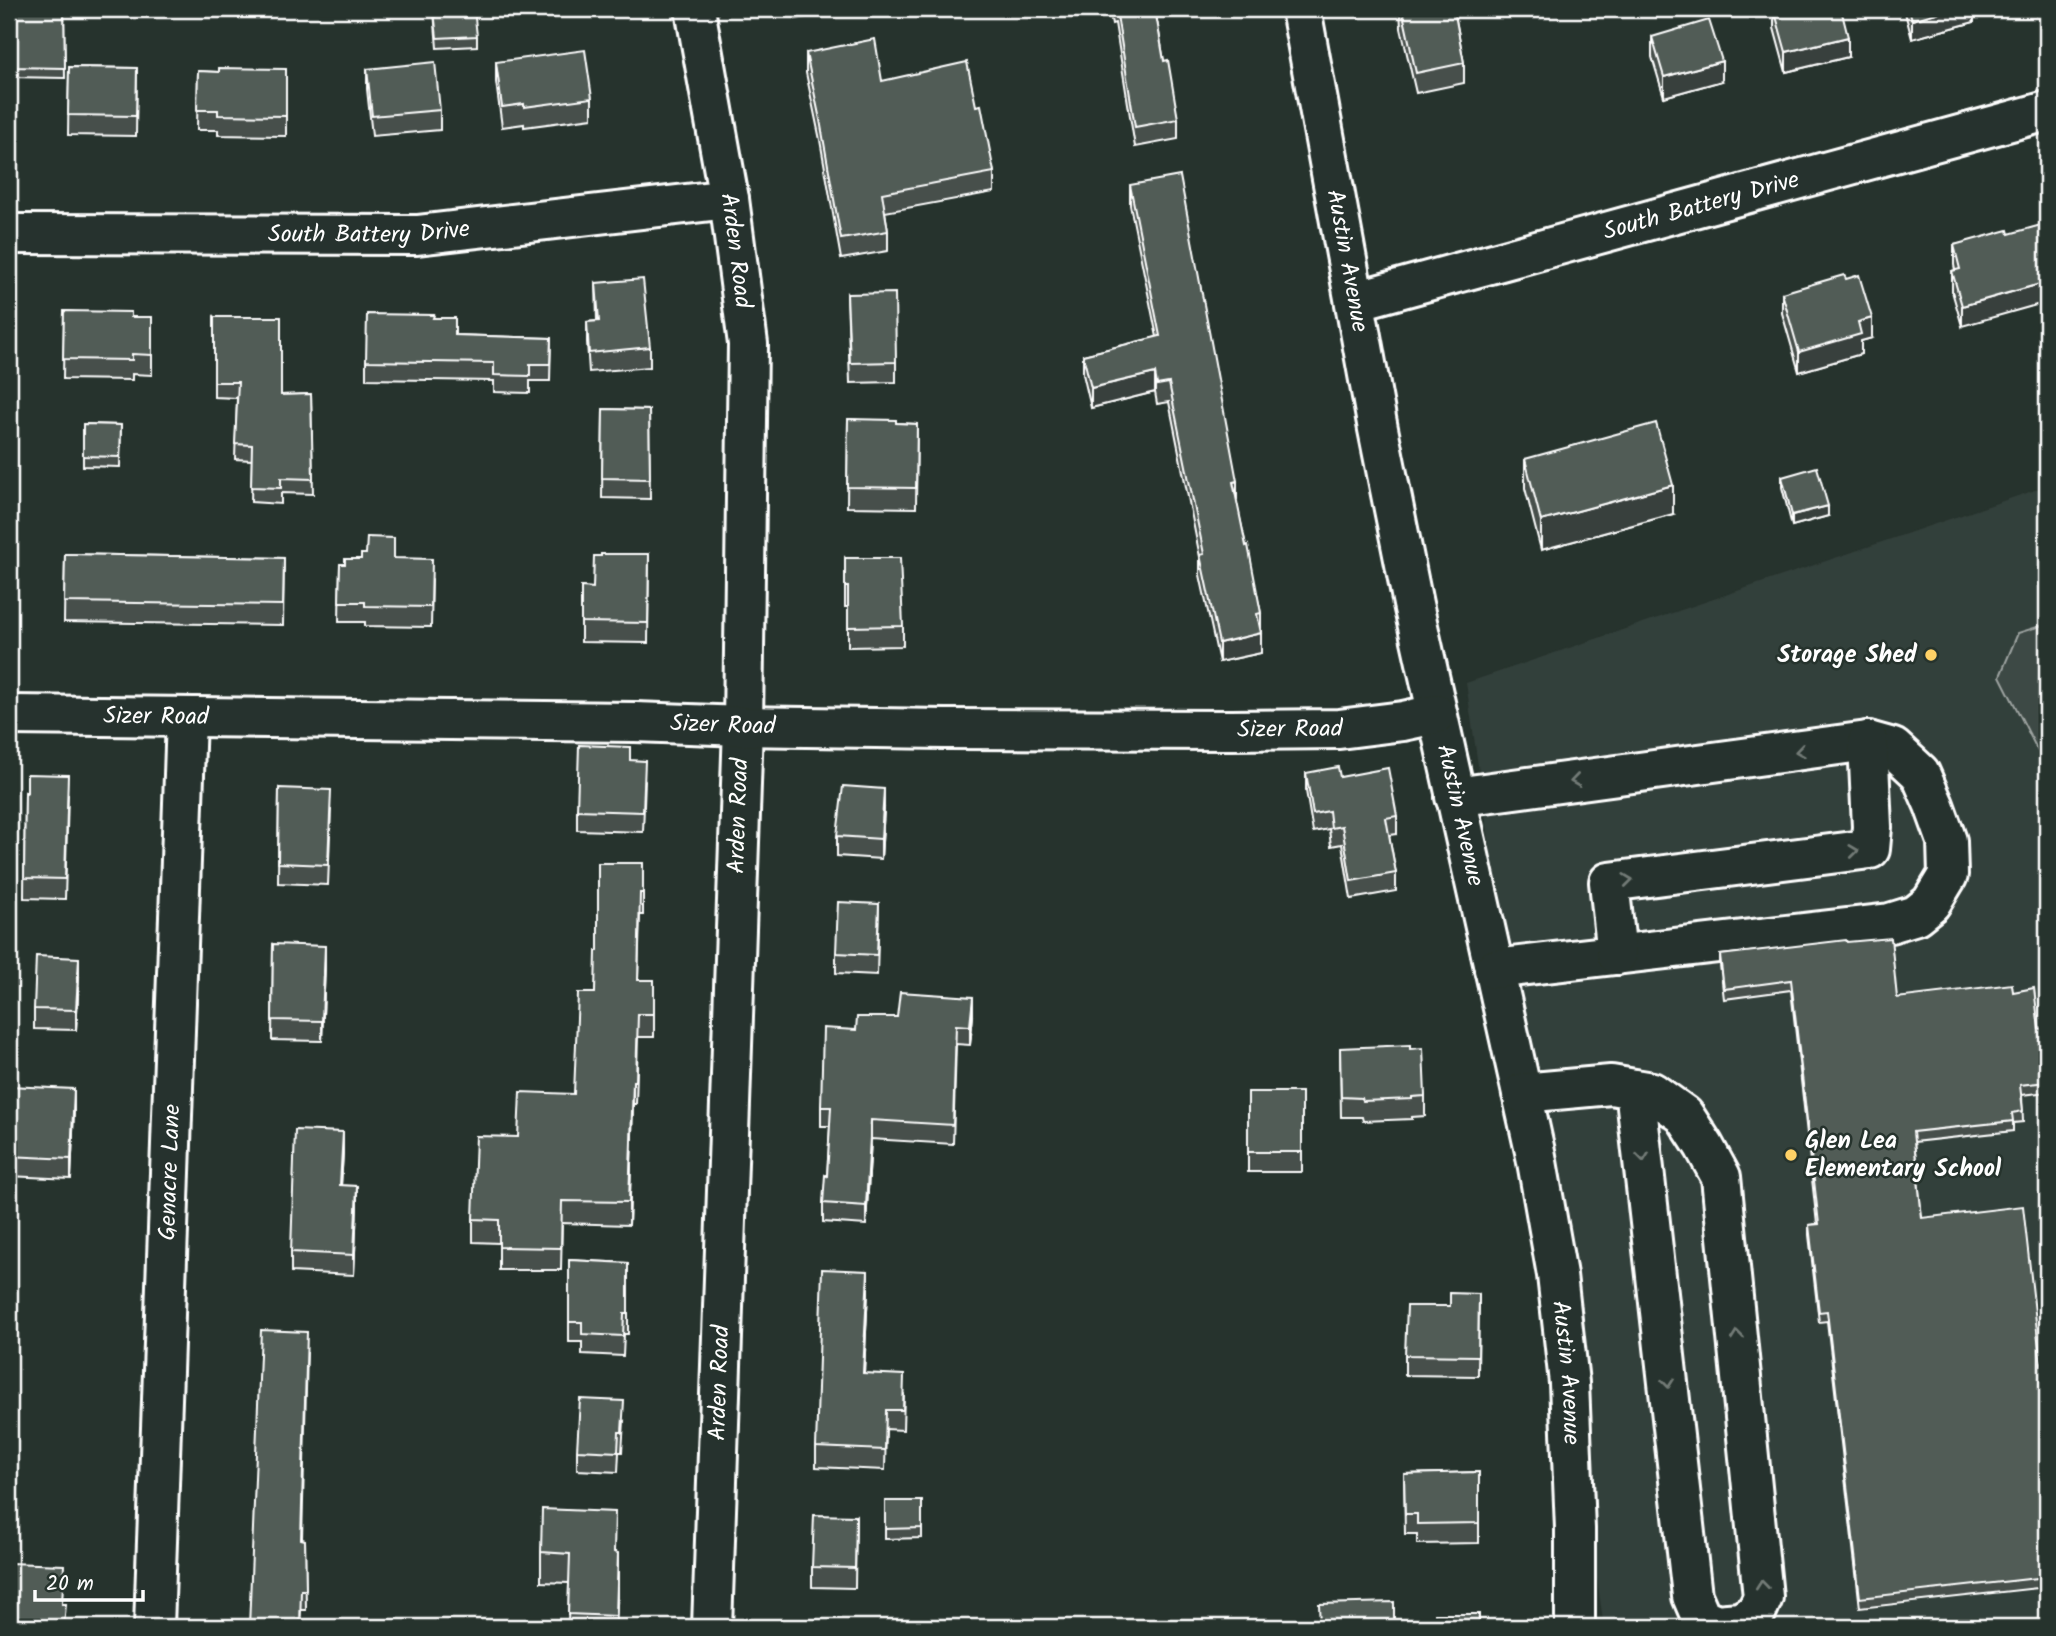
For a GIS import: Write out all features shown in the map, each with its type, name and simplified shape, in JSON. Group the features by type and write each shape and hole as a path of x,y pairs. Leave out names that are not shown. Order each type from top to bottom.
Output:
{"street":[{"name":"Arden Road","path":"695,9 729,199 748,344 743,726 712,1627"},
{"name":"Austin Avenue","path":"1301,9 1378,429 1436,714 1536,1156 1557,1275 1569,1383 1575,1529 1575,1627"},
{"name":"South Battery Drive","path":"1355,301 2047,111"},
{"name":"South Battery Drive","path":"9,234 417,235 729,199"},
{"name":"Sizer Road","path":"9,715 635,722 959,730 1339,729 1403,722 1436,714"},
{"name":"Genacre Lane","path":"154,1627 186,718"},
{"path":"1617,955 1609,882 1870,849 1872,827 1868,741"},
{"path":"1455,797 1868,741 1893,748 1920,773 1947,841 1948,875 1931,903 1916,915 1890,923 1494,969"},
{"path":"1522,1093 1611,1085 1635,1089 1652,1092 1684,1115 1721,1177 1763,1597 1756,1613 1740,1622 1716,1624 1701,1617 1692,1596 1635,1089"}],"shaded area":[{"name":"Glen Lea Elementary School","path":"2047,486 2047,1627 1604,1627 1466,683"},
{"path":"2047,624 2047,769 2000,676 2018,633"}],"building":[{"path":"9,9 64,9 65,68 9,67"},
{"path":"474,9 477,36 437,38 434,11"},
{"path":"1116,9 1155,9 1164,61 1168,60 1178,119 1135,127"},
{"path":"1402,9 1454,9 1464,63 1416,73"},
{"path":"1774,9 1841,9 1848,37 1786,52"},
{"path":"1909,9 1950,9 1912,20"},
{"path":"1709,20 1722,61 1664,77 1652,37"},
{"path":"875,39 882,81 967,62 976,106 981,105 994,172 882,193 888,231 841,239 806,53"},
{"path":"585,50 592,98 524,107 524,104 502,107 496,62"},
{"path":"435,62 440,110 372,116 367,69"},
{"path":"69,67 137,68 136,116 68,115"},
{"path":"219,68 286,69 286,116 218,115 218,110 197,110 198,71 219,72"},
{"path":"1180,176 1237,481 1233,482 1261,613 1257,614 1261,633 1219,643 1169,383 1157,385 1155,373 1091,388 1083,355 1160,336 1130,185"},
{"path":"2041,225 2047,247 2047,282 1962,306 1952,271 1960,269 1954,245 2008,230 2009,234"},
{"path":"1844,275 1846,279 1859,275 1872,318 1858,322 1861,334 1799,352 1782,293"},
{"path":"643,279 650,347 589,353 587,322 599,321 596,283"},
{"path":"895,293 896,362 850,363 847,294"},
{"path":"64,311 131,312 131,317 152,317 152,355 132,354 132,360 63,359"},
{"path":"367,314 455,318 455,335 551,338 550,364 530,364 530,376 494,375 494,363 366,361"},
{"path":"214,317 281,317 281,395 311,394 313,479 281,478 281,488 251,487 252,445 235,444 238,382 214,382"},
{"path":"603,409 649,410 650,479 602,478"},
{"path":"848,419 896,420 896,423 917,424 916,488 847,487"},
{"path":"1656,423 1673,485 1541,521 1525,459"},
{"path":"83,424 121,425 120,457 83,456"},
{"path":"1817,467 1828,506 1792,515 1782,477"},
{"path":"367,537 394,538 394,558 432,559 431,607 365,606 365,602 339,602 340,564 345,564 345,559 361,559 361,554 366,554"},
{"path":"65,554 284,558 283,605 64,602"},
{"path":"649,554 648,623 581,622 581,587 593,588 594,556"},
{"path":"845,558 900,558 903,626 848,627"},
{"path":"579,745 630,747 630,760 645,761 643,812 577,810"},
{"path":"1338,767 1340,777 1388,768 1397,816 1386,818 1396,873 1351,881 1342,826 1331,828 1329,811 1313,814 1306,773"},
{"path":"27,774 68,775 65,879 24,878"},
{"path":"843,786 884,789 881,839 837,836"},
{"path":"279,788 331,790 328,865 278,863"},
{"path":"598,863 643,863 638,980 654,980 654,1014 638,1014 629,1202 562,1201 561,1248 499,1247 499,1220 473,1219 476,1136 518,1137 520,1092 574,1094 578,993 595,993"},
{"path":"838,902 879,904 877,955 836,953"},
{"path":"1891,938 1897,998 2012,984 2013,992 2034,988 2039,1029 2047,1028 2047,1082 2020,1085 2023,1111 2012,1113 2013,1121 1913,1132 1922,1218 2023,1206 2041,1366 2047,1351 2047,1577 1860,1598 1827,1311 1819,1312 1809,1225 1819,1224 1791,980 1724,989 1720,955 1846,940"},
{"path":"273,944 325,946 322,1021 272,1020"},
{"path":"36,956 79,958 76,1010 34,1009"},
{"path":"900,992 973,997 970,1026 956,1025 953,1125 871,1120 866,1206 823,1203 831,1107 821,1107 823,1028 856,1030 857,1017 897,1017"},
{"path":"1410,1045 1410,1049 1423,1048 1425,1096 1363,1101 1362,1098 1341,1097 1340,1048"},
{"path":"9,1086 74,1089 71,1159 9,1156"},
{"path":"1248,1092 1302,1092 1302,1152 1248,1152"},
{"path":"295,1130 343,1132 340,1185 357,1186 354,1255 291,1252"},
{"path":"569,1260 628,1263 628,1314 624,1314 623,1336 582,1334 582,1322 569,1322"},
{"path":"822,1269 868,1271 863,1373 904,1375 903,1410 886,1410 885,1450 816,1447"},
{"path":"1450,1293 1479,1294 1478,1356 1405,1355 1407,1306 1450,1306"},
{"path":"261,1330 307,1332 301,1539 305,1540 306,1590 301,1590 300,1627 249,1627"},
{"path":"580,1399 624,1401 618,1452 577,1450"},
{"path":"1479,1472 1479,1523 1417,1524 1417,1514 1405,1514 1404,1474"},
{"path":"885,1501 922,1501 922,1528 885,1529"},
{"path":"542,1509 615,1512 614,1552 618,1553 616,1616 568,1614 570,1554 541,1552"},
{"path":"814,1515 856,1516 855,1568 812,1567"},
{"path":"9,1563 64,1565 64,1627 9,1627"},
{"path":"1394,1602 1394,1627 1320,1627 1319,1604"},
{"path":"1435,1614 1479,1614 1479,1627 1435,1627"}],"place":[{"name":"Storage Shed","path":"1931,655"},
{"name":"Glen Lea Elementary School","path":"1791,1155"}]}
